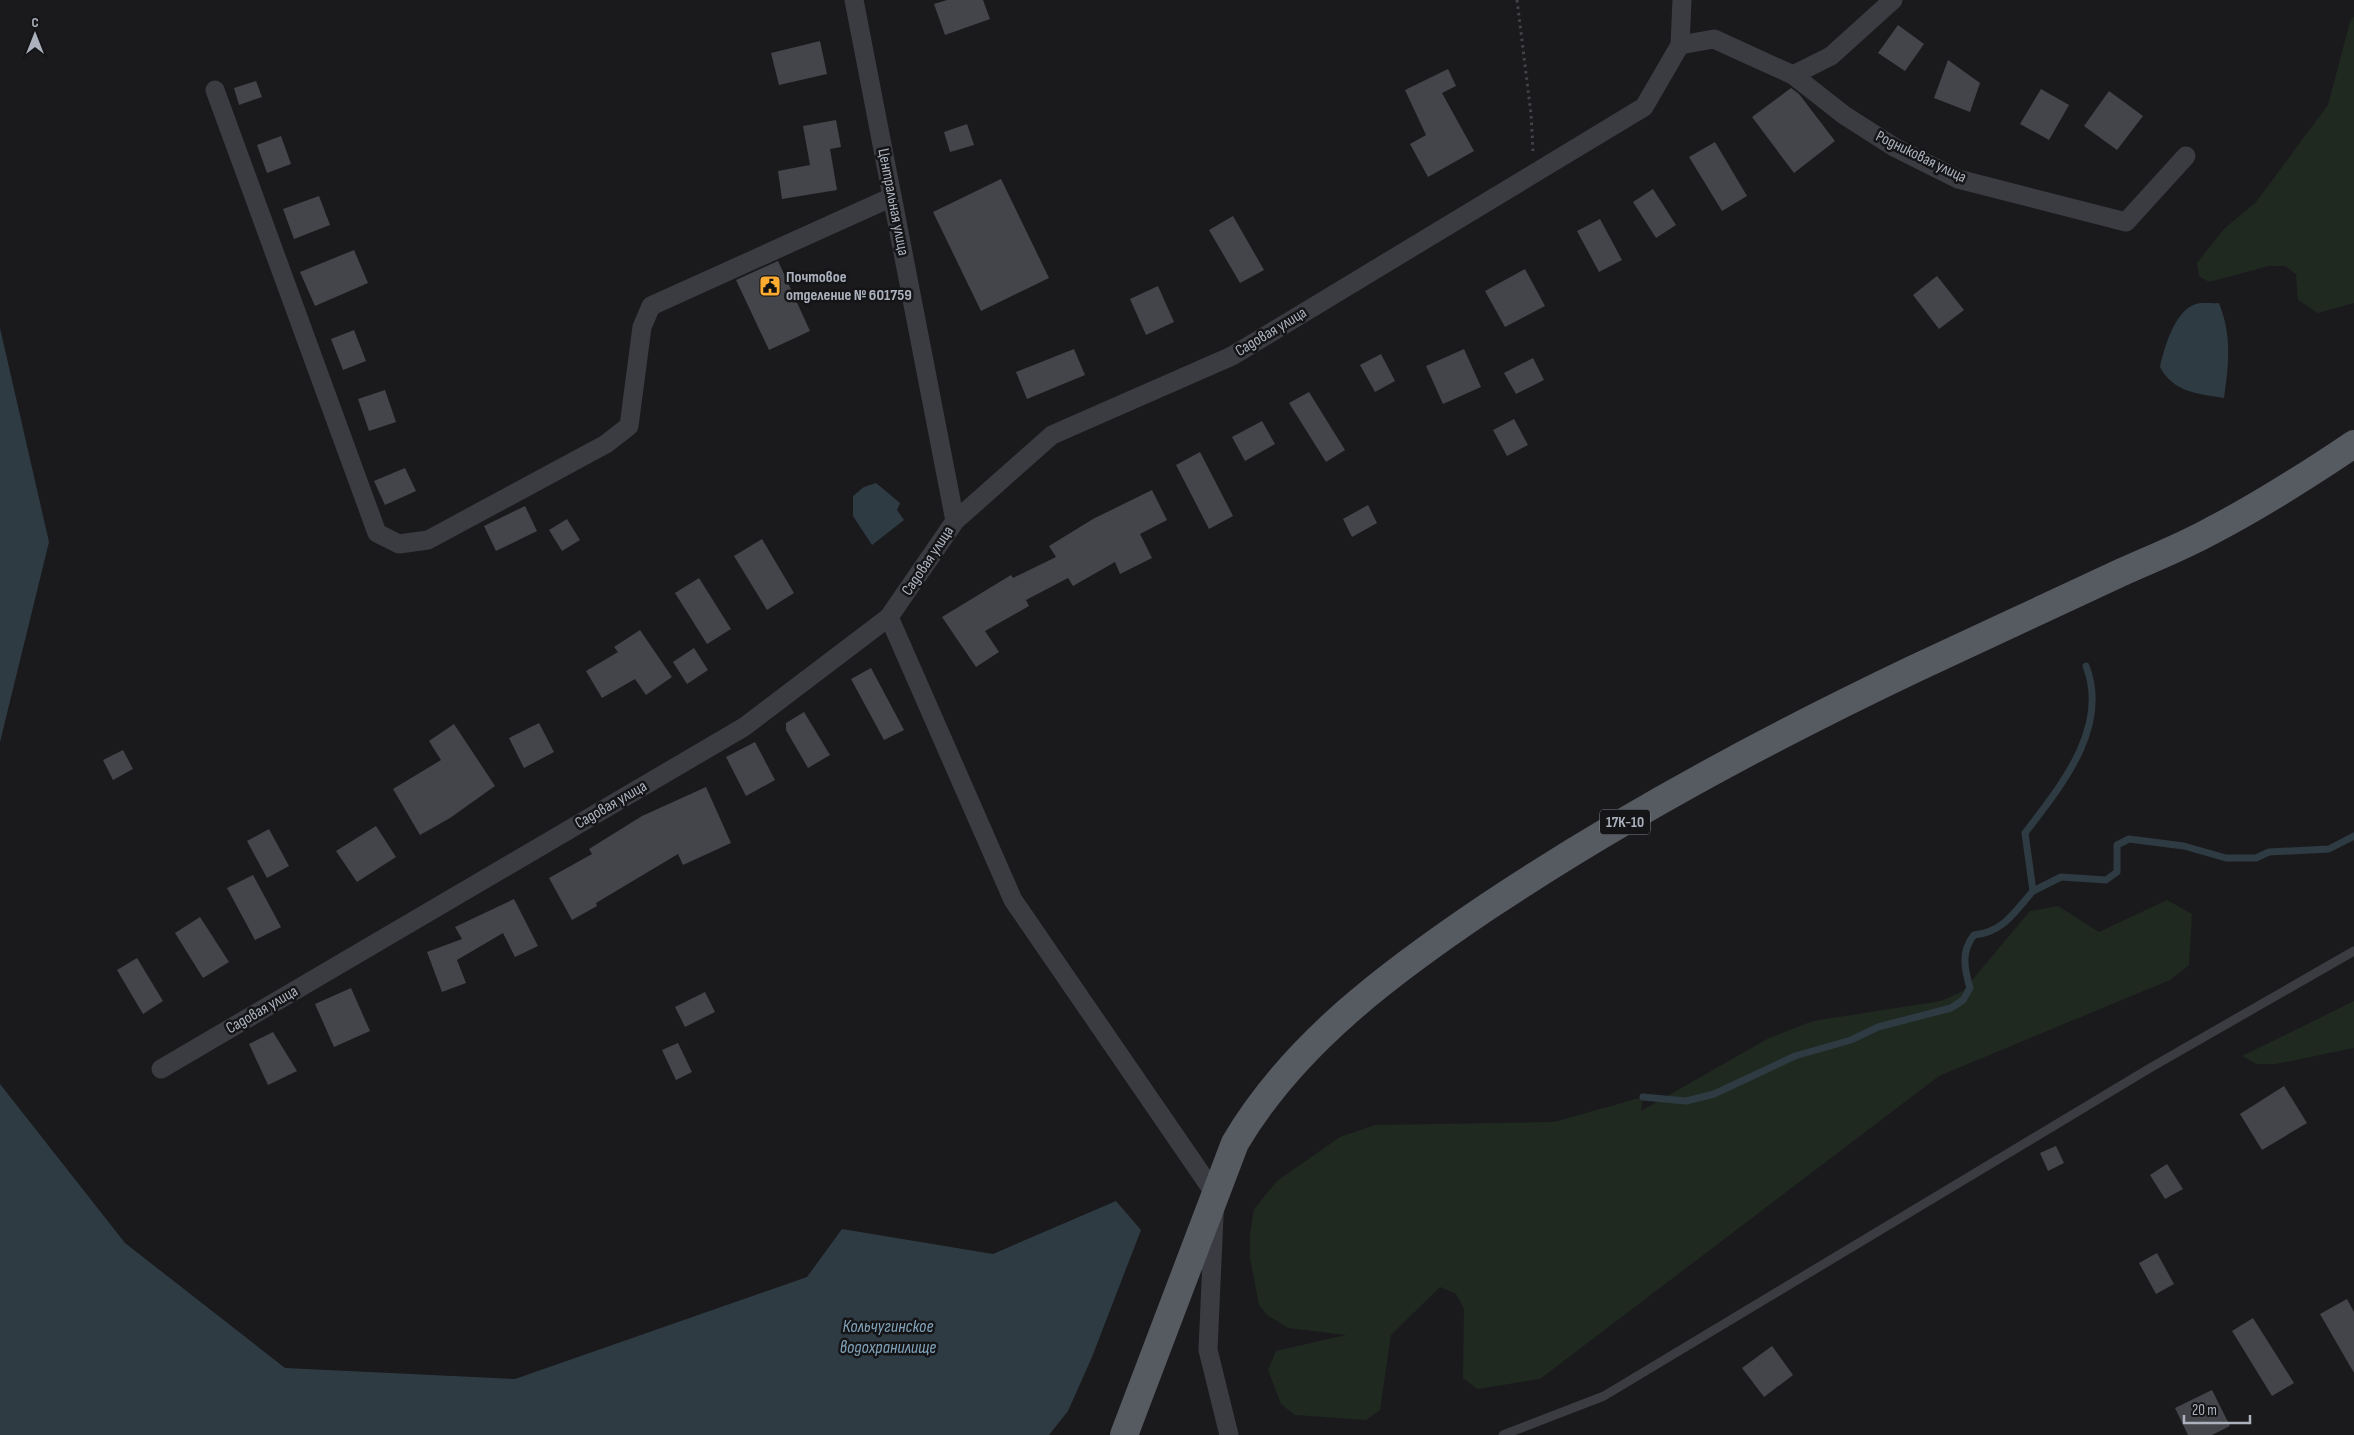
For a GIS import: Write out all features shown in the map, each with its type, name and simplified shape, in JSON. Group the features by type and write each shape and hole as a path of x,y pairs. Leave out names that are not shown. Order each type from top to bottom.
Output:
{"main road":[{"name":"17К-10","path":"1124,1435 1235,1143 1254,1112 1274,1085 1300,1057 1347,1012 1391,976 1447,934 1538,873 1638,814 1769,742 1911,670 2208,533 2262,503 2354,444"}],"street":[{"name":"Центральная улица","path":"854,0 955,521"},
{"path":"1680,45 1682,0"},
{"path":"1793,75 1831,56 1893,0"},
{"name":"Родниковая улица","path":"1680,45 1714,39 1793,75 1844,115 1894,147 1958,179 2126,222 2186,156"},
{"name":"Садовая улица","path":"161,1070 744,728 890,617 955,521 1052,435 1232,356 1644,107 1680,45"},
{"path":"214,90 377,533 399,544 428,540 606,444 629,426 642,326 650,306 892,196"},
{"path":"890,617 1013,900 1215,1194 1208,1350 1229,1435"}],"lane":[{"path":"1503,1435 1604,1396 2150,1068 2354,951"}],"path":[{"path":"1517,0 1532,114 1534,174"}],"green space":[{"path":"2354,16 2354,303 2318,313 2298,300 2296,274 2285,266 2269,266 2209,282 2199,276 2197,263 2224,229 2256,202 2328,105 2350,22"},
{"path":"2167,900 2192,914 2189,965 2170,980 1939,1076 1540,1379 1477,1389 1463,1378 1464,1309 1456,1294 1440,1287 1391,1335 1380,1410 1366,1420 1295,1415 1281,1404 1268,1370 1276,1351 1346,1335 1288,1328 1267,1315 1259,1305 1250,1258 1250,1234 1254,1209 1277,1181 1340,1137 1375,1125 1554,1122 1643,1097 1641,1111 1769,1038 1813,1021 1941,1001 1963,991 2030,911 2058,906 2099,932"},
{"path":"2354,1001 2354,1048 2276,1064 2257,1064 2242,1056"}],"water":[{"path":"2219,303 2228,339 2224,398 2196,393 2179,387 2165,375 2160,367 2168,340 2182,314 2196,304"},
{"path":"0,328 49,542 0,742"},
{"path":"876,483 900,503 897,510 904,520 872,545 853,516 853,496 864,487"},
{"name":"Кольчугинское водохранилище","path":"0,1084 125,1243 285,1368 515,1379 807,1277 842,1229 993,1254 1116,1201 1141,1230 1092,1357 1068,1411 1049,1435 0,1435"}],"building":[{"path":"947,0 983,0 990,19 945,35 934,4"},
{"path":"1898,25 1924,44 1905,71 1878,53"},
{"path":"820,41 827,74 779,85 771,53"},
{"path":"1948,60 1980,83 1970,112 1934,98"},
{"path":"1448,69 1456,86 1442,93 1474,151 1428,177 1410,144 1426,135 1405,90"},
{"path":"256,81 262,97 239,105 234,88"},
{"path":"1791,88 1799,94 1835,141 1794,173 1752,117"},
{"path":"2041,89 2069,105 2049,140 2020,124"},
{"path":"2109,91 2143,116 2117,150 2084,126"},
{"path":"836,120 841,147 830,149 837,190 782,199 778,171 810,165 803,126"},
{"path":"967,124 974,145 950,152 944,132"},
{"path":"281,136 291,164 267,173 257,145"},
{"path":"1715,142 1747,196 1722,211 1689,157"},
{"path":"1001,179 1049,278 981,311 933,212"},
{"path":"1653,189 1676,225 1656,238 1633,202"},
{"path":"319,196 330,225 294,239 283,209"},
{"path":"1233,216 1264,270 1240,283 1209,230"},
{"path":"1600,219 1622,260 1599,272 1577,231"},
{"path":"354,250 368,283 315,306 300,272"},
{"path":"778,261 810,331 769,350 736,280"},
{"path":"1525,269 1545,306 1505,327 1485,291"},
{"path":"1937,276 1964,310 1939,329 1913,295"},
{"path":"1158,286 1174,322 1146,335 1130,299"},
{"path":"354,330 366,361 343,370 331,339"},
{"path":"1074,349 1085,375 1027,399 1016,372"},
{"path":"1464,349 1481,387 1443,404 1426,366"},
{"path":"1381,354 1395,381 1375,392 1360,365"},
{"path":"1533,358 1544,380 1516,394 1504,373"},
{"path":"385,390 396,422 369,431 358,399"},
{"path":"1309,392 1345,450 1326,462 1289,403"},
{"path":"1514,419 1528,445 1507,456 1493,430"},
{"path":"1262,421 1275,444 1245,461 1232,437"},
{"path":"1200,452 1233,516 1209,529 1176,465"},
{"path":"405,468 416,491 385,505 374,481"},
{"path":"1152,490 1167,520 1140,534 1152,558 1120,574 1115,562 1073,586 1068,578 1026,600 1029,606 985,631 999,652 976,667 942,617 1011,575 1013,578 1056,557 1049,546 1093,519"},
{"path":"1368,505 1377,523 1352,537 1343,519"},
{"path":"525,506 537,531 496,551 484,526"},
{"path":"567,519 580,540 562,551 549,530"},
{"path":"762,539 794,593 767,610 734,556"},
{"path":"699,578 731,629 707,644 675,593"},
{"path":"640,630 672,677 646,695 635,679 602,698 586,671 618,652 614,647"},
{"path":"694,648 708,670 687,684 673,662"},
{"path":"871,668 904,730 884,740 851,679"},
{"path":"804,712 830,755 808,768 786,730 786,723"},
{"path":"539,723 554,752 524,768 509,738"},
{"path":"454,724 495,786 450,818 420,835 393,789 441,760 429,741"},
{"path":"755,742 775,780 746,796 726,757"},
{"path":"123,750 133,769 113,780 103,760"},
{"path":"706,787 731,843 683,865 678,854 596,903 597,906 572,920 549,878 592,854 589,849 642,816"},
{"path":"376,826 396,857 357,882 336,851"},
{"path":"269,829 289,866 267,878 247,841"},
{"path":"253,875 281,927 255,940 227,888"},
{"path":"514,899 538,946 515,957 503,933 457,960 466,983 442,992 427,952 462,939 455,927"},
{"path":"200,917 229,962 203,978 175,933"},
{"path":"137,958 163,1001 143,1014 117,970"},
{"path":"351,988 370,1031 334,1047 315,1004"},
{"path":"705,992 715,1012 685,1027 675,1007"},
{"path":"273,1032 297,1071 268,1085 249,1044"},
{"path":"678,1043 692,1072 676,1080 662,1050"},
{"path":"2284,1086 2307,1123 2262,1150 2240,1114"},
{"path":"2056,1146 2064,1163 2048,1171 2040,1153"},
{"path":"2167,1164 2183,1189 2165,1199 2150,1175"},
{"path":"2157,1253 2174,1284 2156,1294 2139,1263"},
{"path":"2347,1299 2354,1312 2354,1373 2320,1314"},
{"path":"2253,1318 2294,1383 2272,1396 2232,1331"},
{"path":"1772,1346 1793,1375 1764,1397 1742,1368"},
{"path":"2212,1390 2230,1426 2212,1435 2188,1435 2175,1408"}],"waterway":[{"path":"1643,1097 1686,1101 1714,1094 1795,1056 1851,1040 1878,1027 1951,1008 1963,1000 1970,988 1965,960 1965,954 1970,941 1974,935 1993,930 2001,925 2033,891 2025,833 2053,796 2078,756 2092,712 2092,689 2086,666"},
{"path":"2033,891 2061,877 2106,880 2117,872 2117,845 2129,839 2184,846 2226,858 2256,858 2269,852 2329,849 2354,836"}],"place":[{"name":"Почтовое отделение № 601759","path":"770,286"}]}
